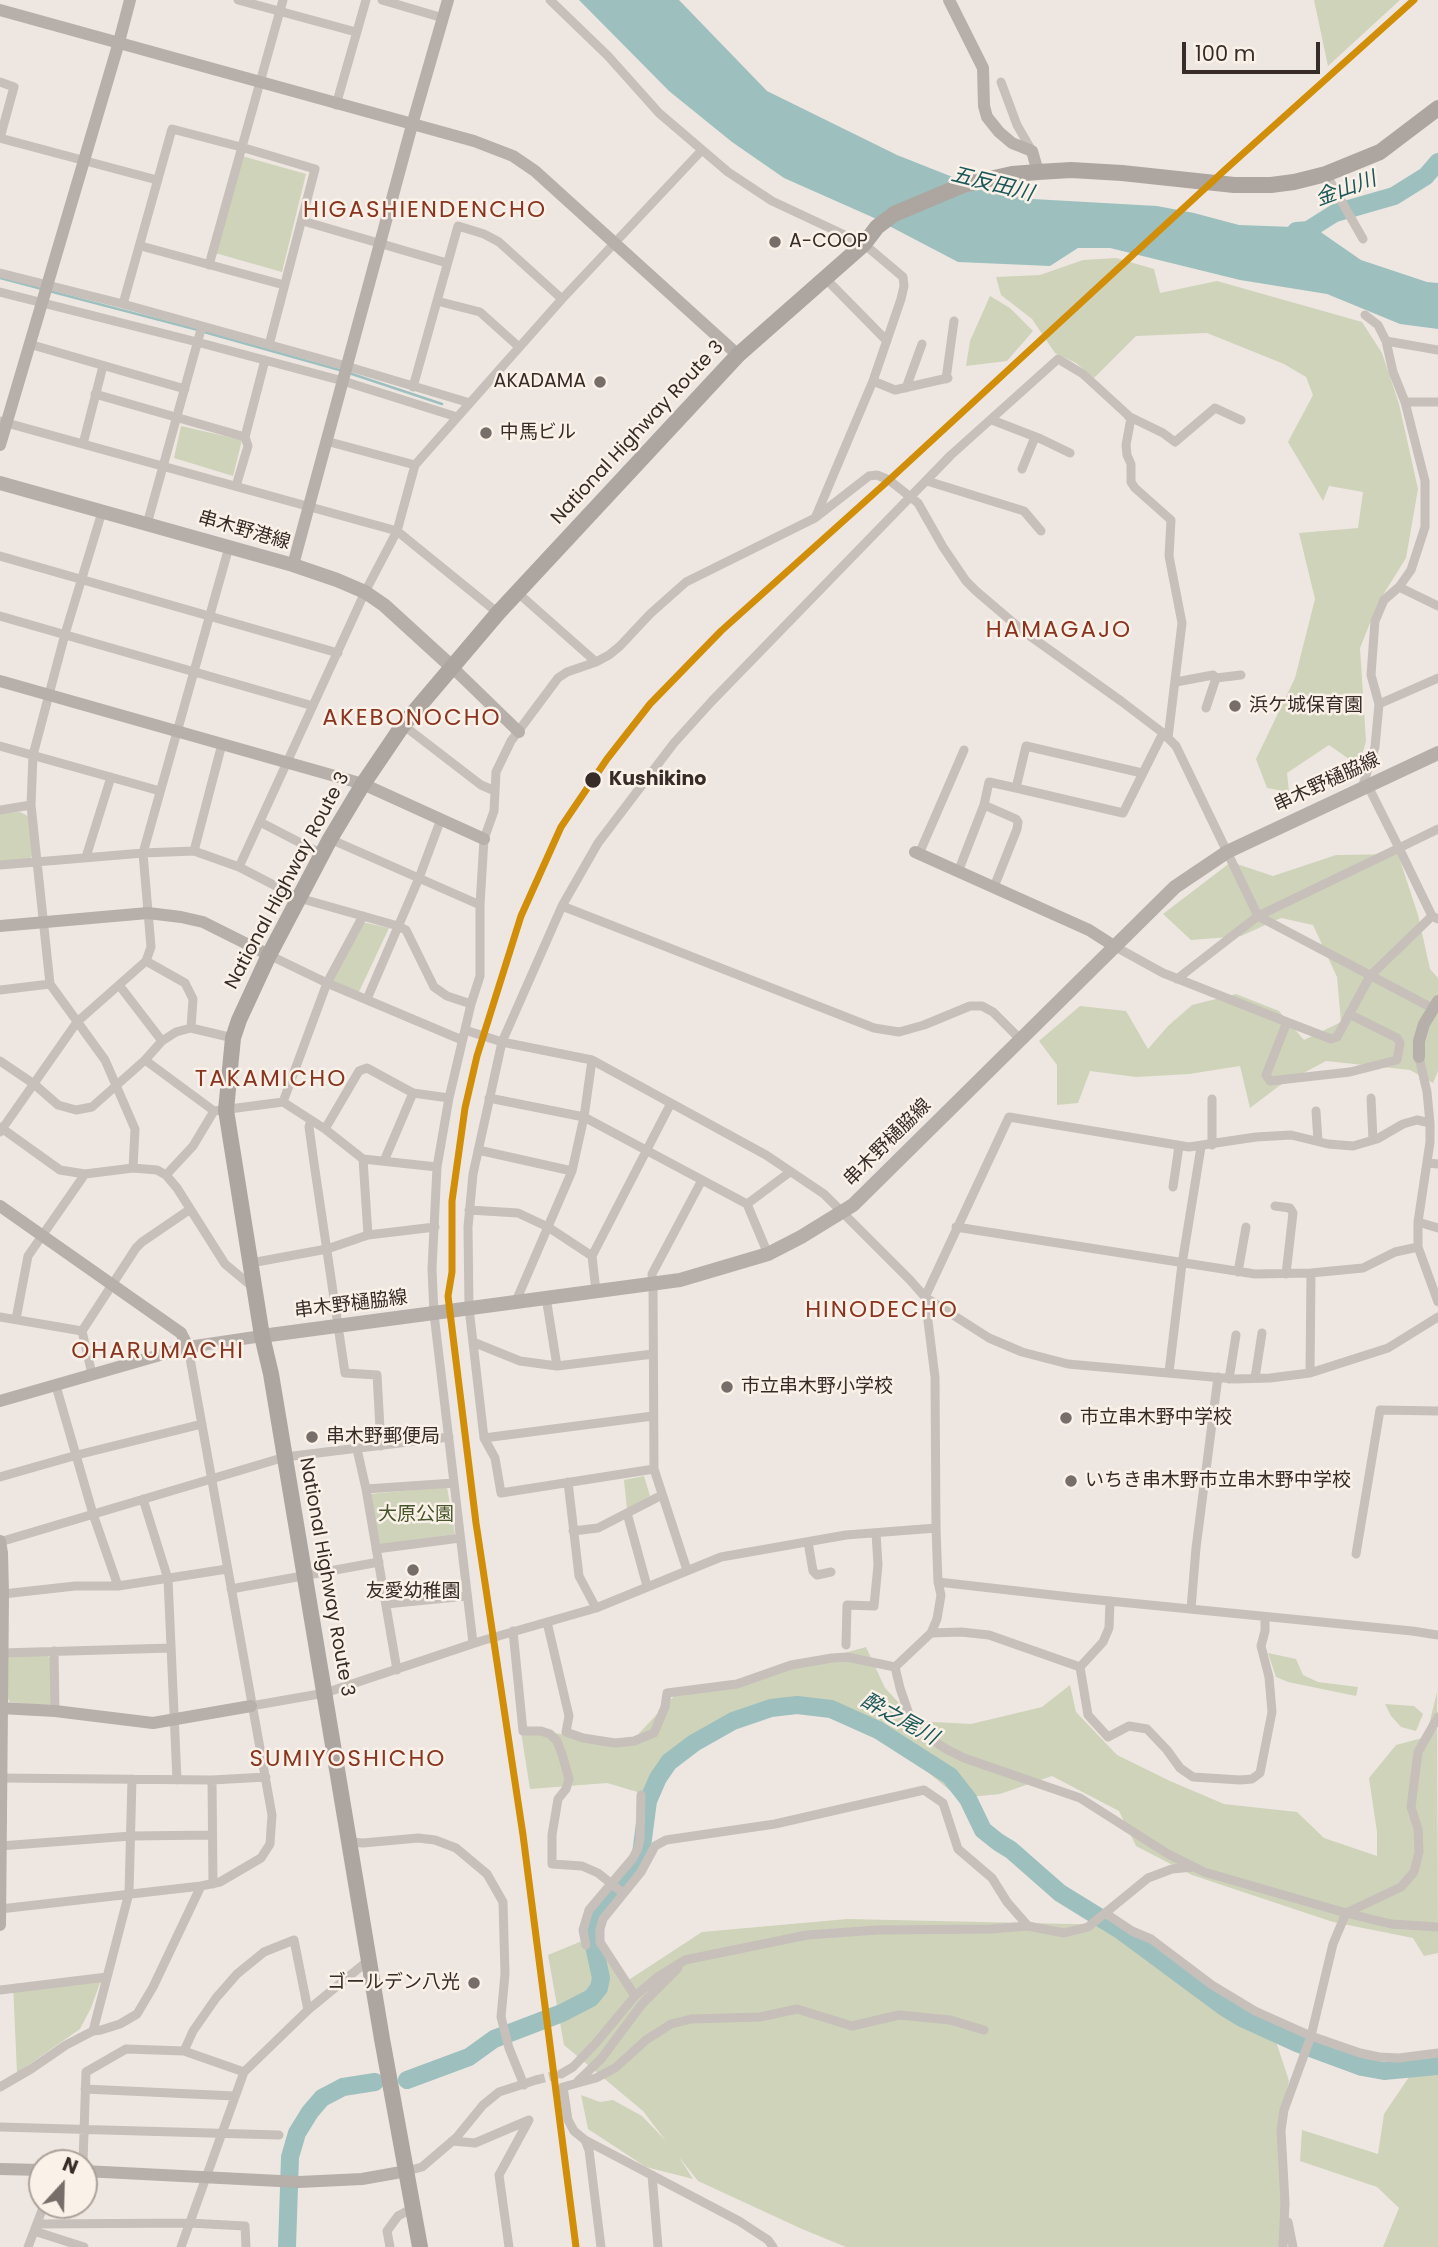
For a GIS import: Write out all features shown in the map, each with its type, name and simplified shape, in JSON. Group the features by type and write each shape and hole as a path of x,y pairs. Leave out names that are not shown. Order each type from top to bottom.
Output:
{"highway":[{"name":"National Highway Route 3","path":"420,2247 303,1575 271,1374 220,1111 233,1038 269,955 330,839 403,724 498,613 738,355 864,244 877,227 894,214 963,185 1012,174 1071,170 1234,185 1271,185 1328,177 1380,152 1438,108"}],"main road":[{"name":"串木野港線","path":"0,483 293,565 365,592 409,626 452,667"},
{"name":"串木野樋脇線","path":"262,1336 653,1284 693,1276 768,1254 853,1205 1175,887 1227,852 1438,752"}],"street":[{"path":"0,445 4,422 42,303 130,0"},
{"path":"238,0 356,32"},
{"path":"209,265 282,0"},
{"path":"336,104 366,0"},
{"path":"382,0 443,18"},
{"path":"293,565 448,0"},
{"path":"550,0 608,56 659,114 727,172 772,201 864,244 903,277 904,286 873,381 815,518"},
{"path":"949,0 984,68 984,106 987,117 1012,143 1032,151"},
{"path":"0,10 474,141 513,156 535,172 738,355"},
{"path":"0,82 14,87 0,138 157,180"},
{"path":"1001,82 1017,125 1032,151 1038,172"},
{"path":"122,304 141,246 172,129 241,147 314,169 303,221 269,345"},
{"path":"239,867 365,592 397,531 415,465 562,299 702,150"},
{"path":"1328,177 1363,239"},
{"path":"303,221 447,262"},
{"path":"413,387 458,226 499,242 562,299"},
{"path":"141,246 284,285"},
{"path":"0,273 202,326 470,403"},
{"path":"825,278 887,341"},
{"path":"0,292 265,360 457,417"},
{"path":"437,300 480,312 519,347"},
{"path":"964,750 917,853 1089,930 1177,979 1331,1039 1337,1037 1370,976 1435,917 1365,787 1375,747 1379,704 1371,675 1375,621 1384,600 1399,587 1410,570 1425,527 1425,481 1405,401 1393,372 1386,341 1378,325 1365,315"},
{"path":"873,381 895,390 947,378 954,321"},
{"path":"147,524 202,326"},
{"path":"1386,341 1438,350"},
{"path":"29,344 185,389"},
{"path":"906,388 922,344"},
{"path":"654,1469 501,1493 495,1458 484,1438 473,1342 466,1309 470,1210 478,1150 502,1042 562,906 598,843 674,744 712,701 910,496 951,455 1058,359 1083,374 1131,418 1126,445 1131,464 1131,482 1171,520 1169,556 1182,623 1176,682 1165,735 1142,773 1123,813 989,782 984,805 958,872"},
{"path":"236,486 248,446 245,437 265,360"},
{"path":"83,444 103,366"},
{"path":"95,394 245,437"},
{"path":"1405,401 1438,402"},
{"path":"1128,416 1175,442 1215,408 1241,420"},
{"path":"992,420 1070,453"},
{"path":"4,422 397,531 498,613"},
{"path":"1022,469 1035,436"},
{"path":"326,441 415,465"},
{"path":"477,1642 467,1596 460,1538 432,1269 437,1167 462,1040 481,976 480,905 484,839 494,811 496,772 507,748 558,678 567,671 596,662 620,646 686,582 815,518 869,476 877,475 889,480 918,503 966,581 976,591 1023,631 1165,735 1176,746 1258,916 1370,976 1435,1005 1424,1024 1419,1041 1419,1057 1427,1092 1430,1123 1418,1223 1418,1247 1438,1302"},
{"path":"927,481 1024,511 1041,531"},
{"path":"102,512 65,634 33,755 32,806 50,984 105,1060 135,1129 133,1168"},
{"path":"229,547 143,853 150,947 146,961 77,1022 1,1129 60,1170 85,1174 133,1168 157,1170 166,1175 225,1265 255,1289"},
{"path":"0,556 338,653"},
{"path":"1399,587 1438,606"},
{"path":"518,593 596,662"},
{"path":"0,616 313,706"},
{"path":"452,667 519,732"},
{"path":"1176,682 1213,675 1216,678 1241,675"},
{"path":"1379,704 1438,677"},
{"path":"1206,708 1216,678"},
{"path":"0,681 363,784 484,839"},
{"path":"403,724 481,785 495,791"},
{"path":"194,851 222,744"},
{"path":"0,746 160,791"},
{"path":"1016,788 1026,746 1142,773"},
{"path":"86,857 111,777"},
{"path":"984,805 1018,822 994,887"},
{"path":"0,810 32,806"},
{"path":"367,999 441,819"},
{"path":"260,822 322,854"},
{"path":"1177,979 1258,916 1438,829"},
{"path":"330,839 480,905"},
{"path":"0,865 194,851 239,867 299,898 406,930 434,987 447,996 471,1004"},
{"path":"562,906 874,1028 899,1032 924,1026 970,1006 982,1006 993,1012 1020,1039"},
{"path":"0,926 148,913 203,922 327,984 462,1040"},
{"path":"283,1102 327,984 363,916"},
{"path":"146,961 185,983 193,999 191,1028"},
{"path":"0,990 50,984"},
{"path":"119,985 162,1041"},
{"path":"1287,1022 1266,1076 1270,1081 1350,1072 1398,1060 1400,1043 1397,1038 1349,1014"},
{"path":"0,1061 34,1084 58,1105 76,1110 92,1107 145,1060 162,1041 176,1032 191,1028 233,1038"},
{"path":"465,1030 502,1042 592,1060 766,1156 824,1194 925,1297 989,1338 1023,1352 1068,1364 1229,1379 1255,1378 1310,1373 1388,1348 1438,1317"},
{"path":"145,1060 220,1111 283,1102 363,1158 437,1167"},
{"path":"516,1301 572,1171 584,1117 592,1060"},
{"path":"325,1129 359,1071 368,1068 412,1093 449,1098"},
{"path":"384,1161 412,1093"},
{"path":"489,1098 584,1117 747,1205 768,1254"},
{"path":"1371,1098 1373,1140"},
{"path":"1212,1099 1212,1145"},
{"path":"596,1291 592,1256 671,1103"},
{"path":"166,1175 220,1111"},
{"path":"1316,1111 1318,1141"},
{"path":"895,1667 931,1633 937,1619 941,1595 936,1528 935,1377 925,1297 1009,1117 1179,1146 1202,1147 1256,1137 1291,1135 1328,1144 1353,1146 1373,1140 1403,1124 1417,1120 1430,1123"},
{"path":"312,1120 309,1127 312,1151 345,1373 377,1375 381,1446"},
{"path":"1173,1187 1179,1146"},
{"path":"1169,1372 1182,1264 1202,1147"},
{"path":"478,1150 572,1171"},
{"path":"363,1158 368,1235"},
{"path":"1427,1163 1438,1164"},
{"path":"747,1205 790,1172"},
{"path":"16,1320 28,1255 85,1174"},
{"path":"687,1570 654,1469 652,1274 702,1180"},
{"path":"0,1206 181,1333 188,1347 272,1815 270,1844 261,1858 235,1875 213,1884 0,1909"},
{"path":"1275,1206 1290,1208 1293,1213 1286,1274"},
{"path":"92,1374 82,1331 142,1242 189,1210"},
{"path":"470,1210 518,1213 548,1227 592,1256"},
{"path":"1418,1223 1438,1228"},
{"path":"251,1262 327,1248 368,1235 435,1227"},
{"path":"956,1227 1255,1275 1363,1268 1395,1252 1418,1247"},
{"path":"1238,1272 1245,1227"},
{"path":"1310,1373 1311,1273"},
{"path":"546,1297 557,1366"},
{"path":"0,1317 82,1331"},
{"path":"1255,1378 1262,1333"},
{"path":"1229,1379 1236,1335"},
{"path":"0,1401 188,1347 262,1336"},
{"path":"473,1342 520,1361 557,1366 653,1354"},
{"path":"1191,1609 1218,1377"},
{"path":"56,1386 93,1514 118,1586"},
{"path":"1356,1554 1380,1410 1438,1411"},
{"path":"484,1438 653,1416"},
{"path":"0,1477 202,1423"},
{"path":"0,1925 3,1594 0,1541 285,1457 449,1437"},
{"path":"357,1449 397,1670"},
{"path":"568,1482 579,1576 596,1608"},
{"path":"366,1489 454,1483"},
{"path":"573,1531 598,1528 662,1495"},
{"path":"144,1499 169,1579 177,1780"},
{"path":"627,1513 647,1586"},
{"path":"1,1708 55,1711 153,1723 324,1693 477,1642 596,1608 720,1557 846,1535 936,1528"},
{"path":"846,1645 847,1605 874,1606 878,1565 876,1533"},
{"path":"376,1549 460,1538"},
{"path":"808,1542 813,1571 817,1575 831,1572"},
{"path":"231,1589 379,1562"},
{"path":"3,1594 75,1586 118,1586 227,1569"},
{"path":"938,1582 1438,1635"},
{"path":"386,1604 467,1596"},
{"path":"1080,1667 1102,1642 1109,1628 1110,1601"},
{"path":"1080,1667 1088,1716 1108,1737 1129,1726 1147,1730 1181,1768 1193,1777 1252,1779 1260,1773 1272,1712 1269,1677 1261,1646 1265,1617"},
{"path":"547,1622 569,1716 566,1732 583,1738 615,1742 634,1741 654,1733 665,1707 667,1693 737,1684 791,1665 832,1658 847,1657 895,1667"},
{"path":"511,1632 523,1731 541,1731 550,1734 557,1741 569,1779 566,1789 558,1799 552,1835 552,1864 582,1866 598,1873 623,1893"},
{"path":"931,1633 989,1635 1080,1667"},
{"path":"2,1653 172,1648"},
{"path":"54,1651 55,1711"},
{"path":"895,1667 911,1720 922,1733 964,1758 1080,1798 1168,1854 1193,1867 1229,1880 1391,1924 1438,1927"},
{"path":"1283,2247 1285,2203 1281,2130 1284,2110 1311,2037 1333,1944 1346,1913 1401,1887 1414,1872 1419,1852 1418,1829 1411,1807 1418,1752 1438,1717"},
{"path":"0,1778 212,1780 266,1777"},
{"path":"93,2031 129,1893 132,1779"},
{"path":"212,1780 213,1884"},
{"path":"635,1996 600,1942 600,1929 603,1919 641,1872 655,1846 666,1840 775,1824 924,1790 943,1803 958,1849 992,1878 1007,1902 1028,1926"},
{"path":"586,1945 583,1930 589,1910 613,1884 638,1848 641,1795"},
{"path":"0,1846 131,1836 212,1835"},
{"path":"349,1842 418,1838 435,1840 456,1848 487,1874 502,1902 505,1974 501,2017 509,2048 524,2085"},
{"path":"561,2074 573,2067 596,2043 635,1996 659,1976 685,1960 807,1935 877,1930 1028,1926 1064,1933 1088,1927 1148,1878 1172,1869 1193,1867"},
{"path":"0,2087 66,2045 93,2031 120,2024 137,2014 153,1987 201,1886"},
{"path":"1105,1913 1132,1931 1151,1938 1212,1985 1255,2011 1311,2037 1379,2057 1399,2058 1438,2053"},
{"path":"184,2051 193,2031 237,1974 264,1952 294,1940 308,2010"},
{"path":"181,2247 244,2072 308,2010 370,1959"},
{"path":"577,2082 601,2059 642,2004 685,1960"},
{"path":"0,1990 107,1977"},
{"path":"774,2247 739,2221 584,2140 574,2131 568,2120 563,2087 596,2078 615,2068 646,2040 671,2024 691,2019 760,2017 797,2009 852,2026 899,2015 950,2020 984,2030"},
{"path":"83,2149 86,2072 126,2049 184,2051 244,2072"},
{"path":"98,2172 299,2182 362,2179 407,2171 422,2167 452,2141 483,2105 499,2092 536,2080"},
{"path":"85,2089 234,2096"},
{"path":"452,2141 475,2143 529,2120 499,2175 509,2247"},
{"path":"0,2127 279,2135"},
{"path":"584,2140 589,2150 601,2247"},
{"path":"0,2169 28,2170"},
{"path":"652,2175 658,2247"},
{"path":"1285,2203 1293,2247"},
{"path":"390,2247 387,2231 398,2216 414,2208"},
{"path":"28,2247 39,2219"},
{"path":"36,2228 189,2223 246,2226 246,2247"},
{"path":"36,2228 85,2247"}],"green space":[{"path":"1314,0 1400,0 1328,66"},
{"path":"242,156 306,174 282,272 215,253"},
{"path":"1116,258 1154,269 1160,293 1217,281 1362,322 1382,353 1399,404 1418,489 1406,558 1378,603 1360,648 1366,741 1359,766 1329,745 1287,773 1289,792 1267,788 1256,759 1295,678 1315,599 1299,533 1358,528 1363,492 1329,486 1323,501 1288,442 1313,395 1306,377 1284,364 1207,333 1136,336 1094,378 1076,363 1055,353 1032,319 1001,295 996,277 1040,275 1083,260"},
{"path":"990,296 1010,308 1033,331 1007,361 966,366 970,341"},
{"path":"181,426 242,440 233,476 174,458"},
{"path":"20,812 32,818 33,855 30,859 0,862 0,813"},
{"path":"1398,854 1418,915 1430,969 1438,978 1438,1071 1433,1083 1410,1070 1326,1061 1279,1086 1250,1108 1240,1066 1189,1074 1136,1077 1090,1071 1078,1103 1057,1105 1057,1065 1039,1041 1080,1006 1126,1011 1148,1049 1168,1026 1192,1005 1236,994 1279,1011 1304,1040 1341,1022 1337,977 1313,925 1281,918 1241,936 1191,940 1163,914 1231,862 1273,876 1336,855"},
{"path":"358,921 389,928 357,996 333,987 332,971"},
{"path":"644,1476 650,1496 627,1509 624,1480"},
{"name":"大原公園","path":"447,1487 455,1534 380,1545 370,1494"},
{"path":"866,1647 885,1688 916,1721 971,1724 1042,1707 1070,1685 1076,1712 1117,1755 1224,1804 1297,1812 1324,1838 1377,1856 1377,1832 1369,1778 1396,1745 1426,1737 1437,1692 1438,1953 1424,1956 1413,1938 1333,1922 1192,1875 1136,1846 1119,1811 1052,1776 1000,1794 959,1798 839,1705 797,1699 730,1717 666,1770 648,1822 641,1793 607,1783 530,1789 521,1732 547,1732 629,1744 676,1694 752,1679"},
{"path":"1268,1653 1296,1659 1303,1675 1318,1682 1358,1687 1356,1696 1276,1677"},
{"path":"46,1655 50,1658 52,1703 49,1706 10,1702 6,1696 7,1659 10,1656"},
{"path":"1385,1704 1414,1706 1423,1714 1416,1731 1401,1727"},
{"path":"847,1919 1117,1925 1228,2007 1272,2029 1289,2081 1279,2128 1285,2177 1279,2247 846,2247 698,2181 679,2157 693,2179 646,2167 588,2129 581,2095 600,2102 613,2100 642,2116 666,2141 643,2111 564,2045 548,1955 599,1934 609,1964 627,1981 702,1932"},
{"path":"101,1980 80,2029 17,2073 13,1984"},
{"path":"1438,2068 1438,2247 1383,2247 1399,2208 1377,2187 1300,2161 1302,2130 1378,2154 1384,2114 1411,2074"}],"water":[{"path":"579,0 679,0 767,91 897,155 988,191 1033,199 1157,206 1239,225 1294,227 1311,219 1322,233 1361,260 1427,282 1438,283 1438,329 1400,324 1327,294 1240,280 1110,248 1078,248 1050,266 958,262 872,217 784,178 732,142 669,91"}],"waterway":[{"name":"金山川","path":"1296,231 1308,230 1335,213 1394,196 1426,176 1438,162"},
{"path":"0,278 42,289"},
{"path":"49,291 198,330"},
{"path":"204,332 343,371"},
{"path":"349,373 442,404"},
{"name":"酔之尾川","path":"407,2080 469,2057 494,2039 562,2013 591,1998 599,1988 601,1978 591,1932 594,1917 630,1875 641,1854 648,1801 669,1762 694,1743 733,1721 771,1708 797,1705 831,1709 878,1730 950,1776 968,1799 983,1830 1011,1850 1060,1893 1120,1930 1242,2018 1297,2043 1362,2067 1384,2071 1438,2066"},
{"name":"酔之尾川","path":"287,2247 290,2157 297,2133 322,2098 343,2087 375,2082"}],"tunnel":[{"path":"536,2080 561,2074"}],"transit line":[{"path":"576,2247 523,1835 476,1523 448,1296 452,1272 452,1201 465,1108 477,1056 521,916 561,827 607,759 650,704 721,631 1414,0"}],"place":[{"name":"A-COOP","path":"775,242"},
{"name":"AKADAMA","path":"600,382"},
{"name":"中馬ビル","path":"486,433"},
{"name":"浜ケ城保育園","path":"1235,706"},
{"name":"Kushikino","path":"593,780"},
{"name":"市立串木野小学校","path":"727,1387"},
{"name":"市立串木野中学校","path":"1066,1418"},
{"name":"串木野郵便局","path":"312,1437"},
{"name":"いちき串木野市立串木野中学校","path":"1071,1481"},
{"name":"友愛幼稚園","path":"413,1570"},
{"name":"ゴールデン八光","path":"474,1983"}],"district":[{"name":"HIGASHIENDENCHO","path":"425,211"},
{"name":"HAMAGAJO","path":"1059,631"},
{"name":"AKEBONOCHO","path":"412,719"},
{"name":"TAKAMICHO","path":"271,1080"},
{"name":"HINODECHO","path":"882,1311"},
{"name":"OHARUMACHI","path":"158,1352"},
{"name":"SUMIYOSHICHO","path":"348,1760"}],"water label":[{"name":"五反田川","path":"992,185"}]}
